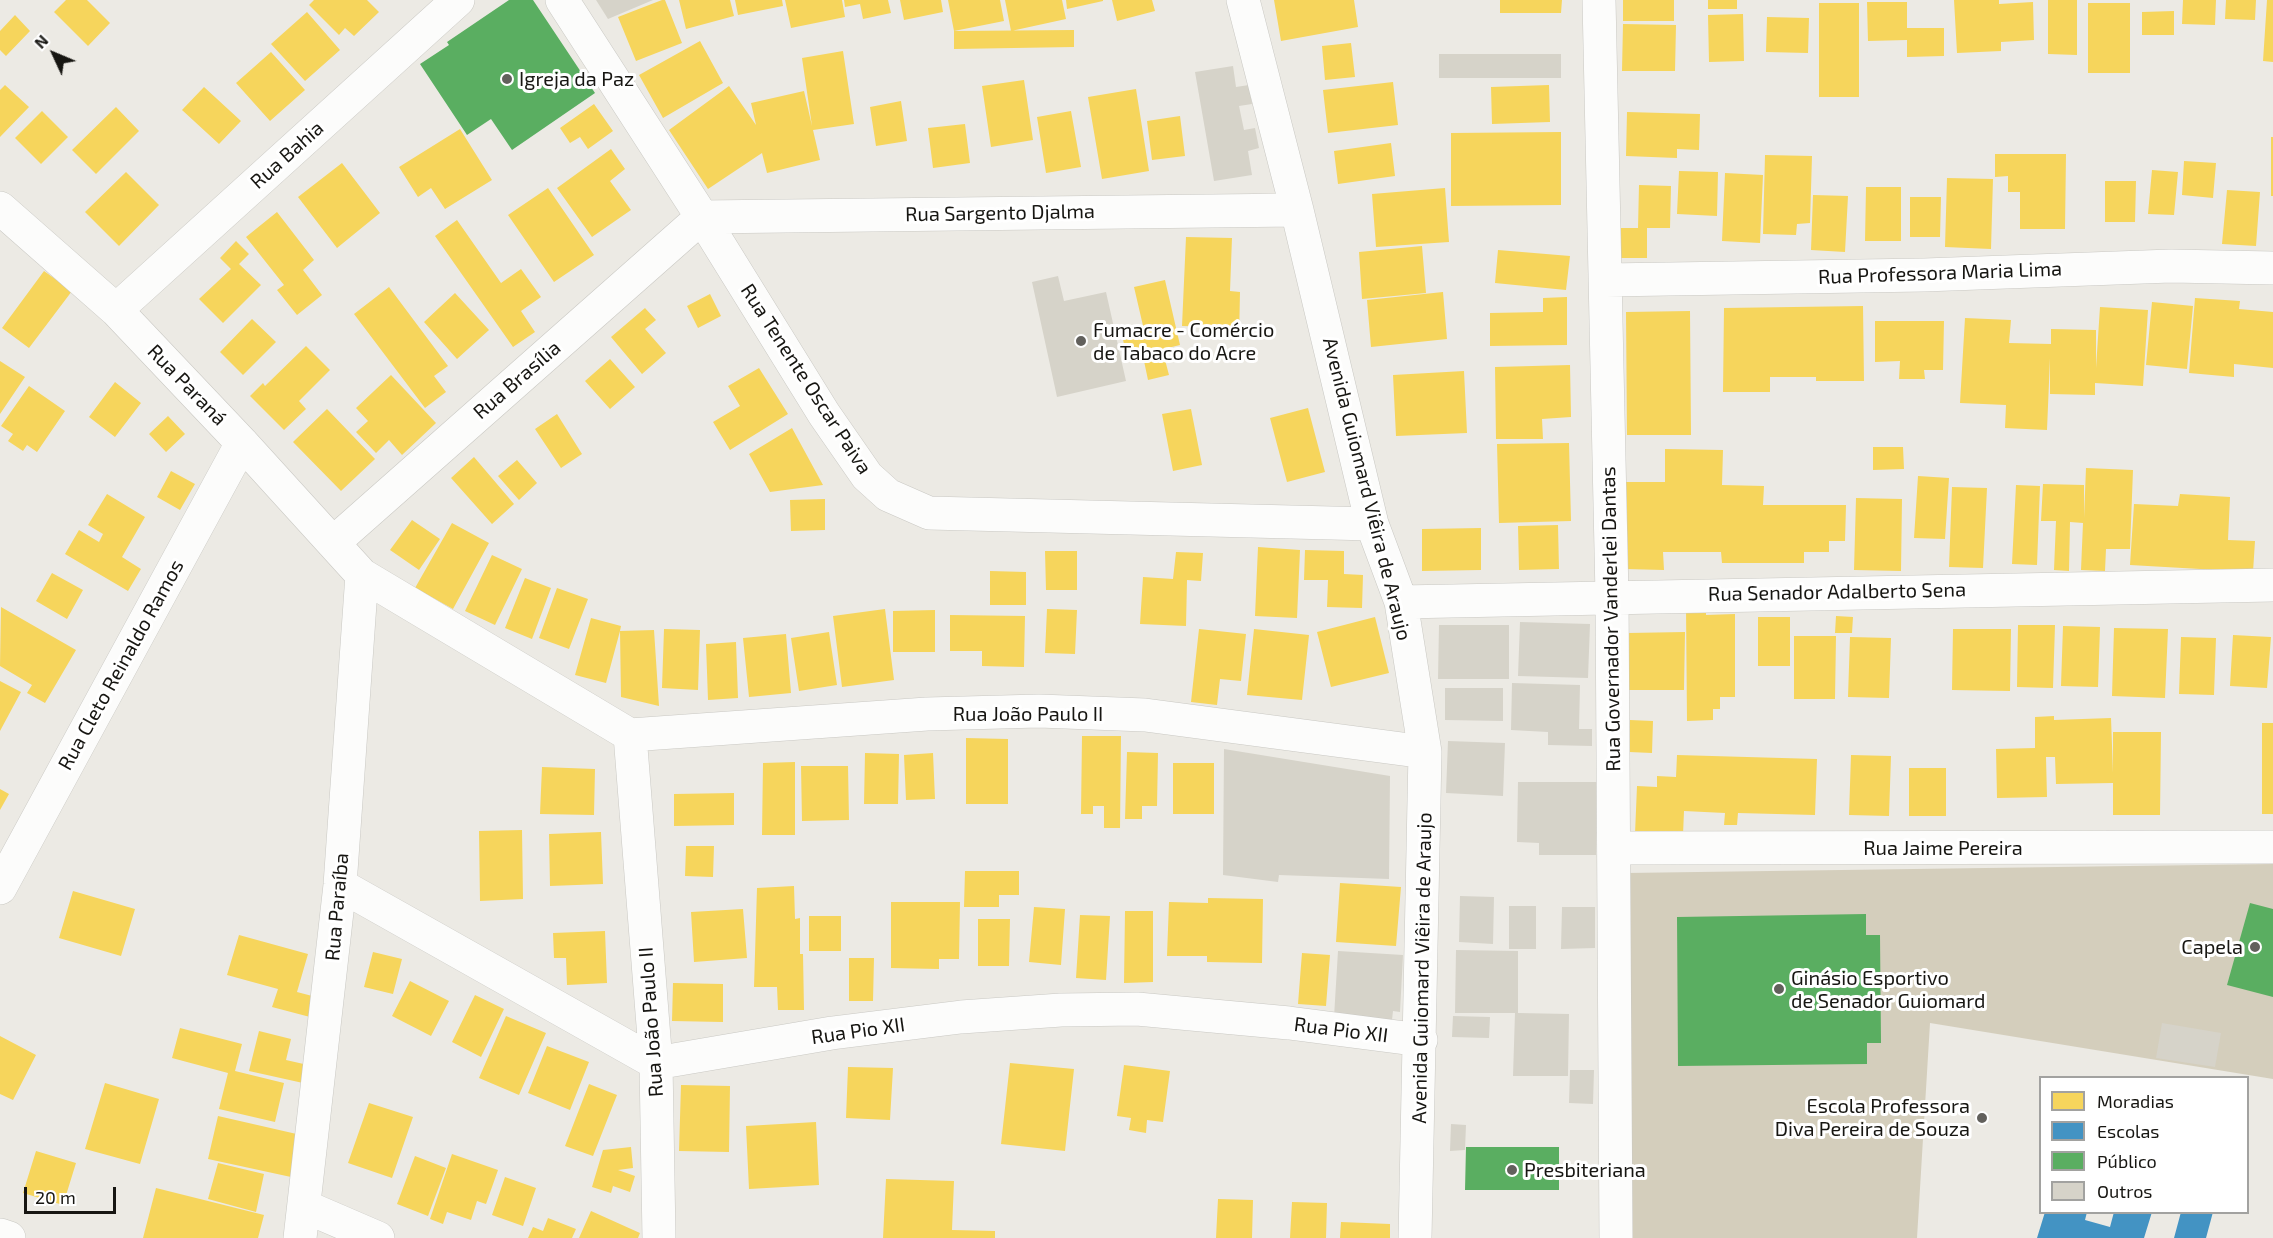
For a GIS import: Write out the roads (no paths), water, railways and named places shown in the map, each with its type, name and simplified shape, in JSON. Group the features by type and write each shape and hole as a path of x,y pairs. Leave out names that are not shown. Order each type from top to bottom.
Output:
{"street":[{"name":"Rua Bahia","path":"116,310 458,0"},
{"name":"Rua Tenente Oscar Paiva","path":"562,0 702,217 830,423 867,476 888,495 929,513 1372,524"},
{"name":"Avenida Guiomard Viêira de Araujo","path":"1243,0 1297,210 1372,524 1401,602 1425,752 1421,1040 1415,1238"},
{"name":"Rua Governador Vanderlei Dantas","path":"1599,0 1612,596 1617,1238"},
{"name":"Rua Sargento Djalma","path":"702,217 1297,210"},
{"name":"Rua Brasília","path":"333,543 702,217"},
{"name":"Rua Paraná","path":"3,219 116,310 242,443 362,575"},
{"name":"Rua Professora Maria Lima","path":"1606,280 1924,275 2171,266 2273,268"},
{"name":"Rua Cleto Reinaldo Ramos","path":"0,888 242,443"},
{"path":"362,575 630,735"},
{"name":"Rua Paraíba","path":"303,1223 340,885 362,575"},
{"name":"Rua Senador Adalberto Sena","path":"1401,602 1612,596 2273,585"},
{"name":"Rua João Paulo II","path":"659,1238 656,1063 630,735 927,714 1039,711 1145,715 1425,752"},
{"name":"Rua Jaime Pereira","path":"1614,848 2273,848"},
{"path":"340,885 656,1063"},
{"name":"Rua Pio XII","path":"656,1063 832,1033 961,1017 1061,1010 1137,1009 1289,1023 1421,1040"},
{"path":"303,1223 378,1238"},
{"path":"0,1235 9,1238"}],"place":[{"name":"Igreja da Paz","path":"507,79"},
{"name":"Fumacre - Comércio de Tabaco do Acre","path":"1081,341"},
{"name":"Capela","path":"2255,947"},
{"name":"Ginásio Esportivo de Senador Guiomard","path":"1779,989"},
{"name":"Escola Professora Diva Pereira de Souza","path":"1982,1118"},
{"name":"Presbiteriana","path":"1512,1170"}]}
